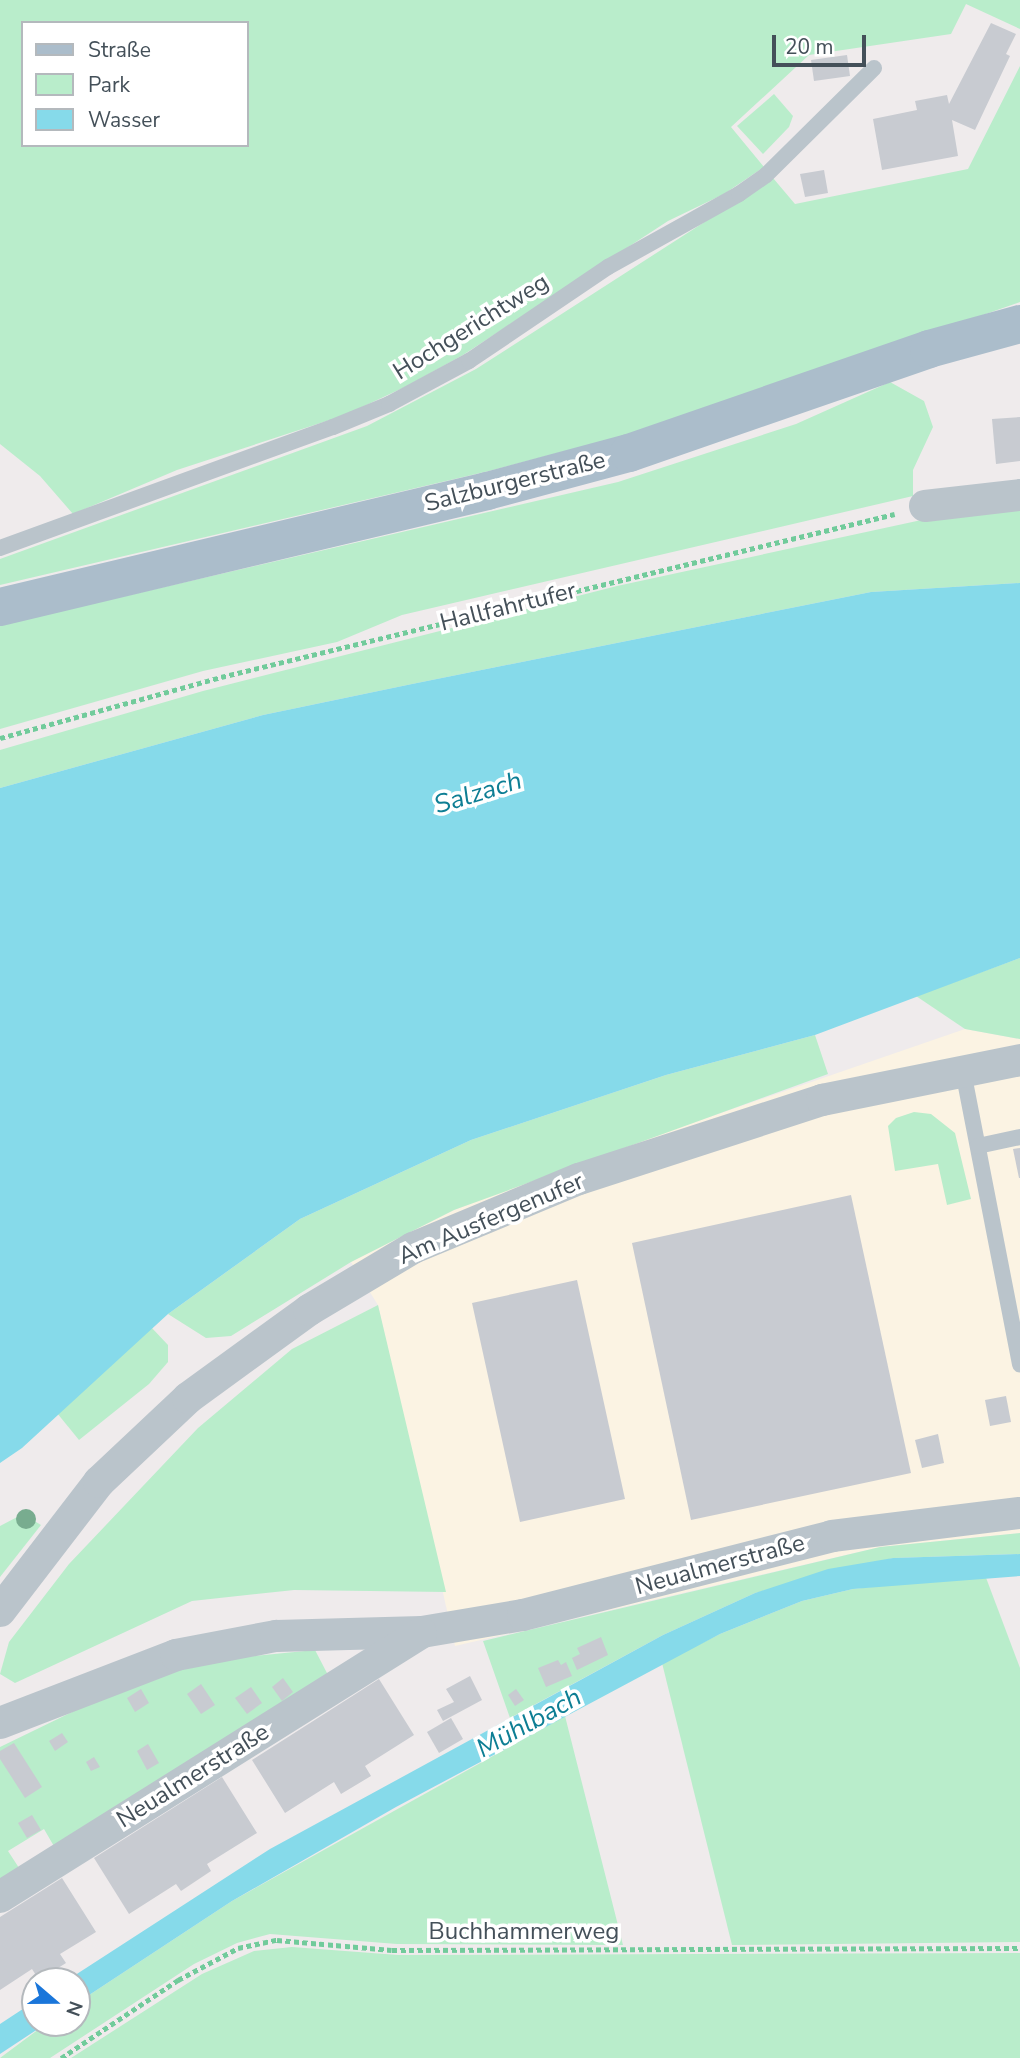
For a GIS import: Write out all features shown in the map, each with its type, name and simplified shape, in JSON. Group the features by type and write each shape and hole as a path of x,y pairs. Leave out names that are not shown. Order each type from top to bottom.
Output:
{"main road":[{"name":"Salzburgerstraße","path":"0,607 487,492 629,453 929,349 1020,324"}],"street":[{"path":"925,506 1020,495"},
{"name":"Am Ausfergenufer","path":"0,1611 99,1482 188,1398 309,1310 413,1248 579,1179 822,1100 1020,1060"},
{"name":"Neualmerstraße","path":"0,1723 176,1655 276,1636 422,1632 523,1615 832,1536 1020,1513"},
{"name":"Neualmerstraße","path":"0,1897 422,1632"}],"lane":[{"name":"Hochgerichtweg","path":"0,548 333,427 389,404 469,361 629,255 739,194 766,175 874,68"},
{"path":"964,1072 1020,1365"},
{"path":"978,1146 1020,1137"}],"path":[{"name":"Hallfahrtufer","path":"0,738 220,677 925,506"},
{"name":"Buchhammerweg","path":"61,2058 178,1980 238,1948 277,1940 392,1950 1020,1948"}],"shaded area":[{"path":"965,1029 1020,1039 1020,1533 880,1547 455,1646 378,1305 351,1262 454,1210 567,1166"}],"green space":[{"path":"0,0 1020,0 1020,29 966,4 951,34 809,55 731,127 764,167 724,194 668,221 463,355 407,386 345,415 177,470 73,514 40,476 0,444"},
{"path":"1020,66 1020,302 676,422 489,471 0,585 0,559 367,426 476,369 773,178 795,204 968,169"},
{"path":"774,94 793,116 789,127 763,154 737,126"},
{"path":"890,382 924,401 933,427 913,470 913,496 402,615 337,642 203,671 0,729 0,625 618,482 796,424"},
{"path":"1020,507 1020,583 871,592 412,684 263,715 0,788 0,750 203,691 617,586 940,516"},
{"path":"1020,958 1020,1039 965,1029 916,996"},
{"path":"815,1035 828,1074 454,1210 351,1262 231,1336 206,1338 168,1314 300,1219 471,1140 666,1075"},
{"path":"914,1112 931,1114 955,1133 971,1199 947,1205 938,1164 895,1171 888,1126 896,1118"},
{"path":"378,1305 446,1592 294,1590 192,1601 15,1683 0,1674 9,1642 69,1564 198,1428 292,1349"},
{"path":"151,1327 168,1345 168,1362 149,1384 79,1440 57,1413"},
{"path":"23,1514 41,1525 0,1577 0,1526"},
{"path":"1020,1533 1020,1554 893,1558 755,1593 663,1635 510,1718 483,1641 880,1547"},
{"path":"985,1575 1020,1668 1020,1942 732,1945 662,1663 720,1634 802,1601 853,1589"},
{"path":"315,1650 328,1675 55,1848 44,1829 8,1851 21,1871 0,1884 0,1747 138,1680 223,1659"},
{"path":"565,1716 623,1945 397,1944 270,1934 237,1943 194,1964 91,2031 91,1994 232,1901"},
{"path":"292,1947 398,1955 1020,1953 1020,2058 71,2058 202,1974 254,1951"},
{"path":"28,2037 82,2037 50,2058 0,2058"}],"water":[{"name":"Salzach","path":"1020,583 1020,958 815,1035 666,1075 471,1140 300,1219 168,1314 22,1448 0,1463 0,788 263,715 412,684 871,592"},
{"name":"Mühlbach","path":"1020,1554 1020,1576 853,1589 802,1601 720,1634 396,1807 232,1901 91,1994 91,1967 88,1967 270,1849 663,1635 755,1593 828,1569 893,1558"},
{"path":"21,2010 21,2037 26,2037 0,2054 0,2024"}],"building":[{"path":"991,23 1016,34 1006,54 1010,56 975,130 952,120 958,156 882,170 873,119 917,110 915,101 947,95 949,104"},
{"path":"847,55 850,76 814,81 811,60"},
{"path":"824,170 828,193 805,197 800,174"},
{"path":"1020,417 1020,461 996,464 992,419"},
{"path":"1020,1148 1020,1178 1019,1178 1013,1149"},
{"path":"851,1195 911,1473 691,1520 632,1243"},
{"path":"577,1280 625,1499 520,1522 472,1303"},
{"path":"1006,1396 1011,1422 990,1426 985,1400"},
{"path":"938,1434 944,1463 922,1468 915,1440"},
{"path":"601,1637 608,1655 577,1670 572,1658 580,1654 577,1648"},
{"path":"558,1660 561,1665 566,1662 572,1676 546,1687 538,1668"},
{"path":"470,1676 482,1700 443,1721 437,1710 454,1702 446,1689"},
{"path":"283,1678 293,1692 282,1701 272,1687"},
{"path":"379,1679 414,1735 365,1766 371,1776 341,1794 334,1782 285,1813 252,1760"},
{"path":"201,1684 215,1705 201,1714 187,1694"},
{"path":"251,1687 262,1703 247,1714 235,1698"},
{"path":"141,1689 149,1703 135,1712 127,1698"},
{"path":"516,1689 524,1700 515,1706 508,1695"},
{"path":"451,1718 463,1739 439,1753 427,1732"},
{"path":"62,1733 68,1742 55,1751 49,1741"},
{"path":"14,1743 42,1787 25,1798 0,1759 0,1751"},
{"path":"148,1744 159,1763 147,1770 137,1751"},
{"path":"94,1757 100,1767 91,1771 86,1762"},
{"path":"222,1777 257,1833 207,1864 211,1871 181,1891 176,1884 129,1914 94,1858"},
{"path":"32,1815 41,1830 27,1838 18,1823"},
{"path":"62,1878 96,1932 60,1954 66,1963 60,1967 21,1967 21,1976 0,1990 0,1917"}]}
